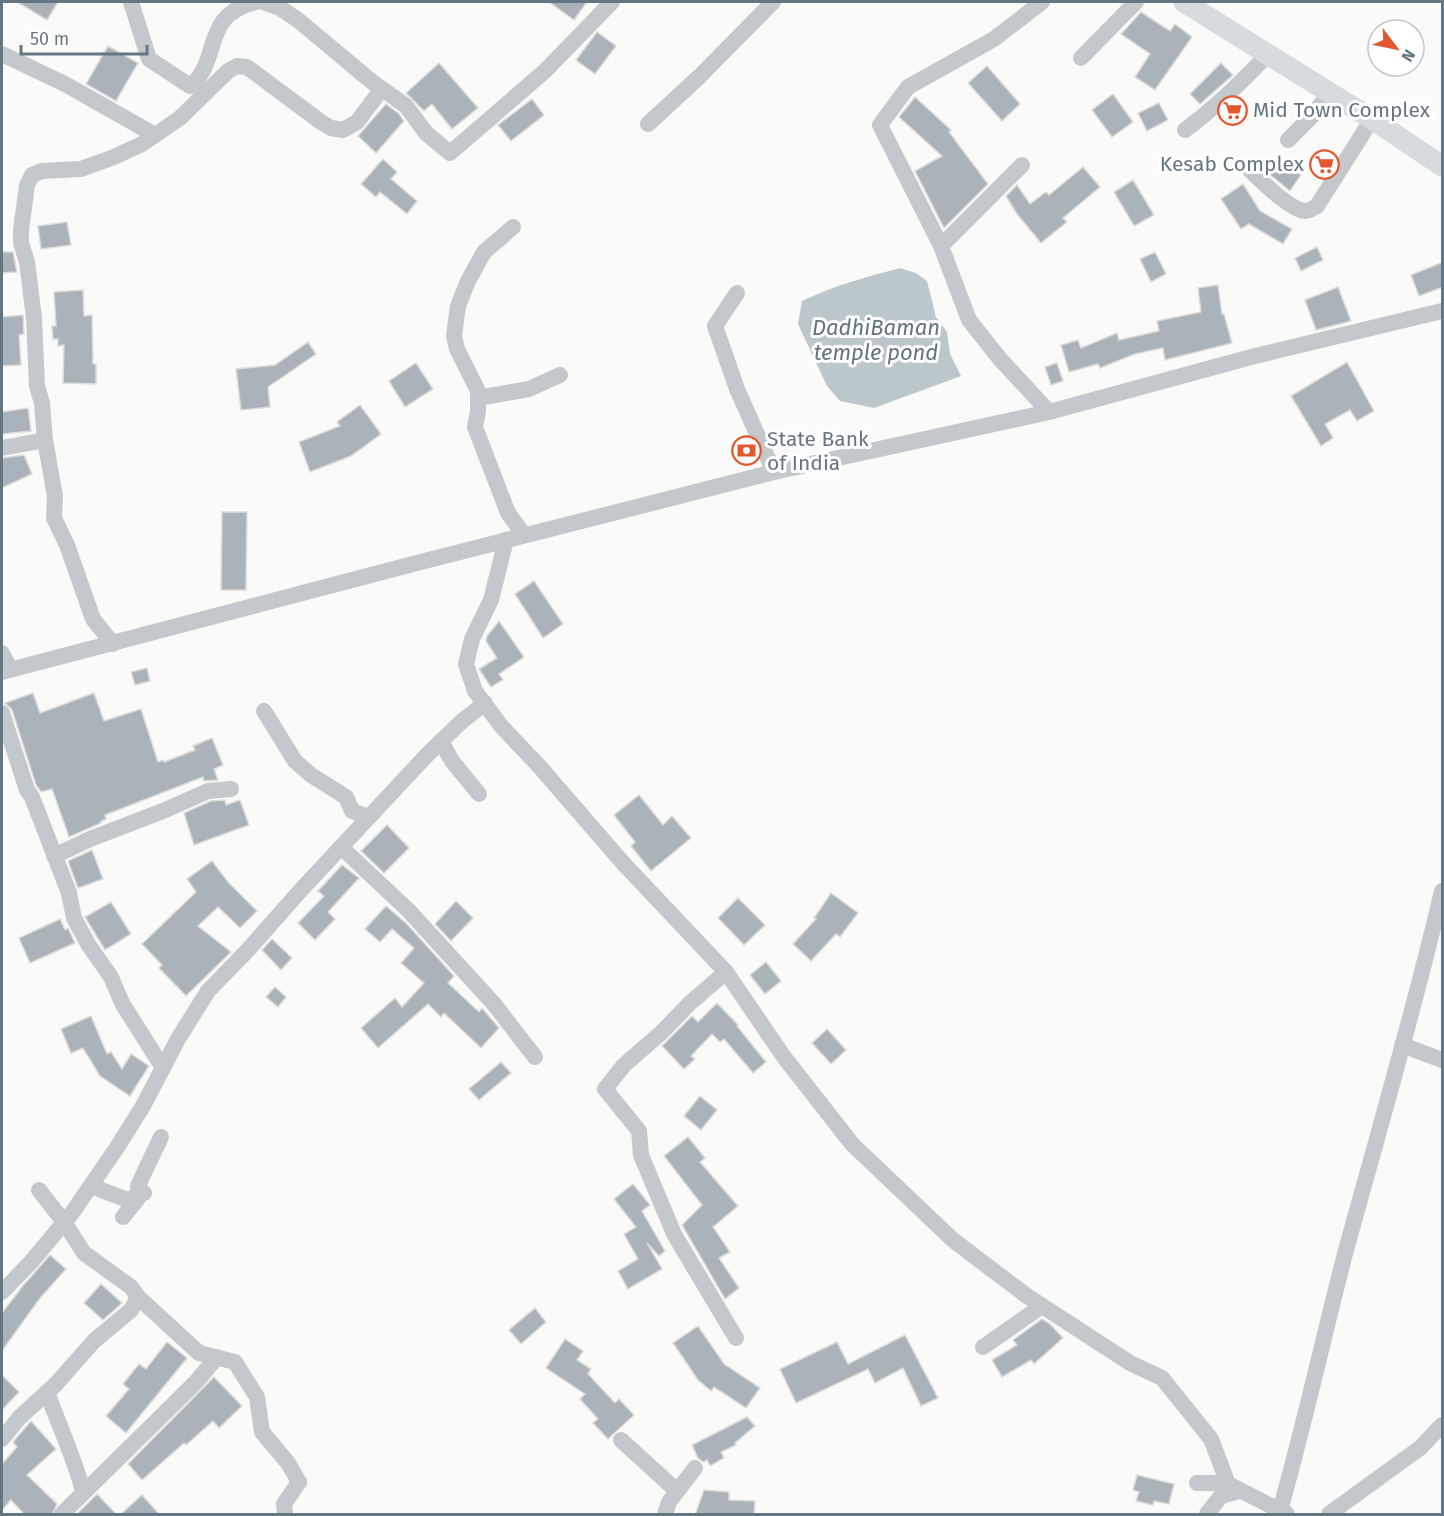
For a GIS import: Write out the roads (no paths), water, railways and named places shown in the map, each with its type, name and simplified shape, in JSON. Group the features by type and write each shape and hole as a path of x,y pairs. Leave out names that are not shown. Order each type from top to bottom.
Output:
{"main road":[{"path":"1184,2 1443,166"}],"street":[{"path":"131,2 149,59 190,87 199,79 213,39 227,15 247,3"},
{"path":"262,2 280,8 297,20 381,90 406,106 426,133 450,153 545,71 612,2"},
{"path":"648,124 700,76 773,2"},
{"path":"1042,2 994,39 908,87 879,125 941,246 969,320 1000,359 1049,412"},
{"path":"1081,58 1136,2"},
{"path":"2,54 65,84 155,135"},
{"path":"1185,130 1237,87 1268,54"},
{"path":"113,644 93,619 67,545 54,518 56,496 45,440 42,404 37,386 34,318 27,262 21,243 27,184 32,175 42,171 81,169 142,144 180,118 228,71 237,66 247,67 321,122 331,128 343,130 357,122 381,90"},
{"path":"1288,140 1312,116 1329,94"},
{"path":"1250,170 1276,194 1302,211 1308,210 1317,206 1372,119"},
{"path":"941,246 1022,165"},
{"path":"513,227 484,252 468,281 458,306 454,336 457,349 478,391 478,411 474,428 508,513 524,535"},
{"path":"736,293 715,326 737,389 774,472"},
{"path":"2,653 6,670 774,472 1049,412 1255,356 1443,311"},
{"path":"478,399 529,389 560,375"},
{"path":"2,448 45,440"},
{"path":"506,540 491,600 472,639 466,664 475,691 502,727 623,863 726,972 784,1057 852,1144 953,1240 1042,1306 1130,1363 1162,1378 1211,1439 1228,1484 1282,1514 1346,1253 1443,891"},
{"path":"2,1292 31,1262 92,1184 139,1113 178,1039 208,991 441,741 484,704"},
{"path":"264,711 295,760 311,775 346,797 352,811 369,817"},
{"path":"2,713 27,790 32,797 69,893 74,918 88,944 111,977 122,1003 163,1068"},
{"path":"441,741 452,761 479,794"},
{"path":"54,856 208,791 231,789"},
{"path":"341,847 409,911 494,1004 534,1057"},
{"path":"726,972 624,1065 605,1089 639,1131 641,1155 674,1234 736,1338"},
{"path":"1402,1045 1443,1060"},
{"path":"144,1193 138,1186 161,1137"},
{"path":"92,1184 101,1190 128,1200 144,1193"},
{"path":"39,1190 84,1253 131,1287 138,1297 199,1353 235,1362 257,1397 262,1432 288,1463 299,1482 284,1504 285,1515"},
{"path":"123,1217 144,1193"},
{"path":"2,1439 94,1341 131,1310 138,1297"},
{"path":"983,1347 1042,1306"},
{"path":"62,1515 83,1491 196,1382 217,1358"},
{"path":"47,1392 60,1429 75,1460 83,1491"},
{"path":"1329,1515 1420,1448 1443,1425"},
{"path":"621,1440 677,1491"},
{"path":"665,1515 669,1502 694,1468"},
{"path":"1197,1483 1218,1483 1239,1491"},
{"path":"1207,1515 1221,1496 1239,1491"}],"water":[{"name":"DadhiBaman temple pond","path":"900,268 916,273 927,281 936,317 947,332 950,354 961,376 874,408 840,401 827,386 798,324 802,301 838,286"}],"place":[{"name":"Mid Town Complex","path":"1232,110"},
{"name":"Kesab Complex","path":"1325,164"},
{"name":"State Bank of India","path":"746,451"}]}
